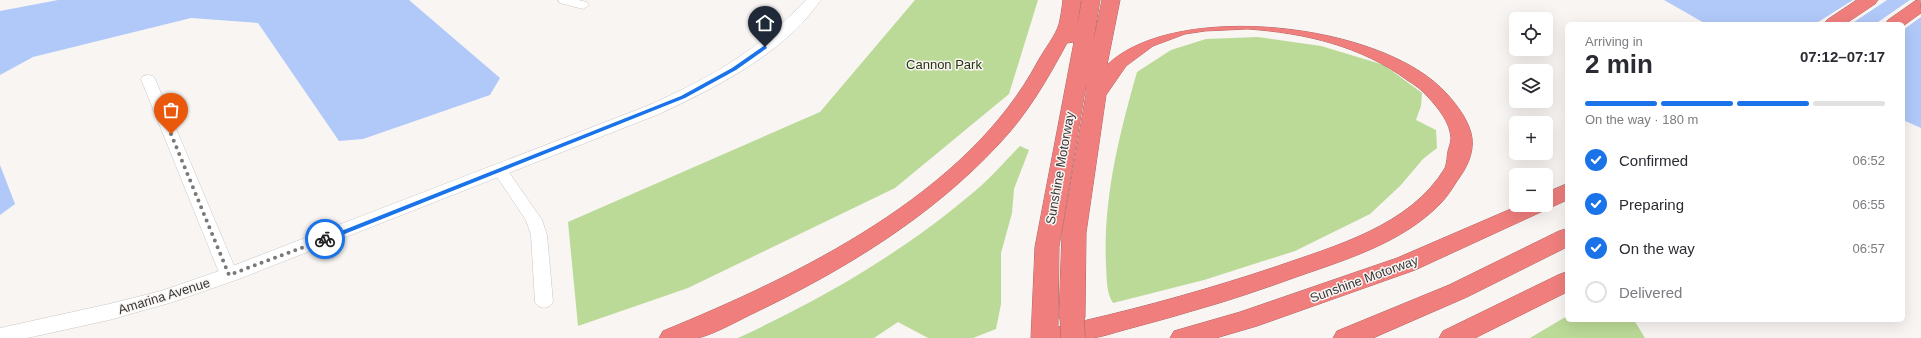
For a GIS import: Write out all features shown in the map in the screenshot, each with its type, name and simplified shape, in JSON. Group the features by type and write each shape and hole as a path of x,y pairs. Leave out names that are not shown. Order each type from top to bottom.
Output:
{"highway":[{"path":"1051,216 1044,192 1069,39 1068,25 1072,0"},
{"name":"Sunshine Motorway","path":"1047,334 1046,254 1051,216 1091,0"},
{"name":"Sunshine Motorway","path":"1072,327 1074,233 1096,94 1095,75 1111,0"},
{"path":"1836,22 1869,0"},
{"path":"1897,22 1921,5"},
{"path":"672,338 750,304 809,274 873,236 925,199 989,143 1009,120 1040,76 1068,25"},
{"path":"1047,334 1116,323 1230,291 1326,258 1363,243 1396,226 1434,197 1454,173 1461,154 1462,137 1457,121 1444,101 1418,77 1401,65 1361,46 1338,38 1289,27 1221,25 1184,30 1163,35 1132,51 1119,62 1105,85 1096,94"},
{"path":"1553,198 1565,192"},
{"name":"Sunshine Motorway","path":"1183,338 1248,319 1406,264 1524,212"},
{"path":"1346,338 1440,300 1517,264 1565,238"},
{"path":"1452,338 1565,282"}],"street":[{"path":"564,0 584,6"},
{"name":"Amarina Avenue","path":"0,336 109,312 166,297 229,275 501,171 653,110 705,86 734,69 774,40 814,0"},
{"path":"148,79 229,275"},
{"path":"501,171 534,220 539,235 544,302"}],"green space":[{"name":"Cannon Park","path":"915,0 1038,0 1009,94 895,188 688,288 578,326 568,222 820,112"},
{"path":"1258,37 1321,46 1384,65 1422,93 1421,106 1416,120 1436,130 1437,148 1423,159 1400,186 1370,214 1295,251 1204,280 1113,303 1109,294 1107,280 1107,216 1118,143 1137,72 1171,50 1206,39"},
{"path":"1020,146 1029,150 1014,189 1012,213 1001,253 1001,304 996,329 973,338 928,338 898,322 874,338 738,338 832,290 891,254 981,186"},
{"path":"1565,317 1565,322 1635,322 1645,338 1530,338"}],"water":[{"path":"58,0 409,0 500,78 490,95 363,139 339,141 258,23 191,18 33,57 0,75 0,11"},
{"path":"1664,0 1921,0 1921,128 1905,121 1905,22 1702,22"},
{"path":"0,165 15,204 0,215"}],"pier":[{"path":"1853,0 1887,0 1854,22 1818,22"},
{"path":"1910,0 1921,0 1921,17 1905,29 1905,22 1878,22"}],"way so far":[{"path":"171,134 229,275 325,239"}],"route":[{"path":"325,239 501,171 683,97 734,69 765,47"}]}
